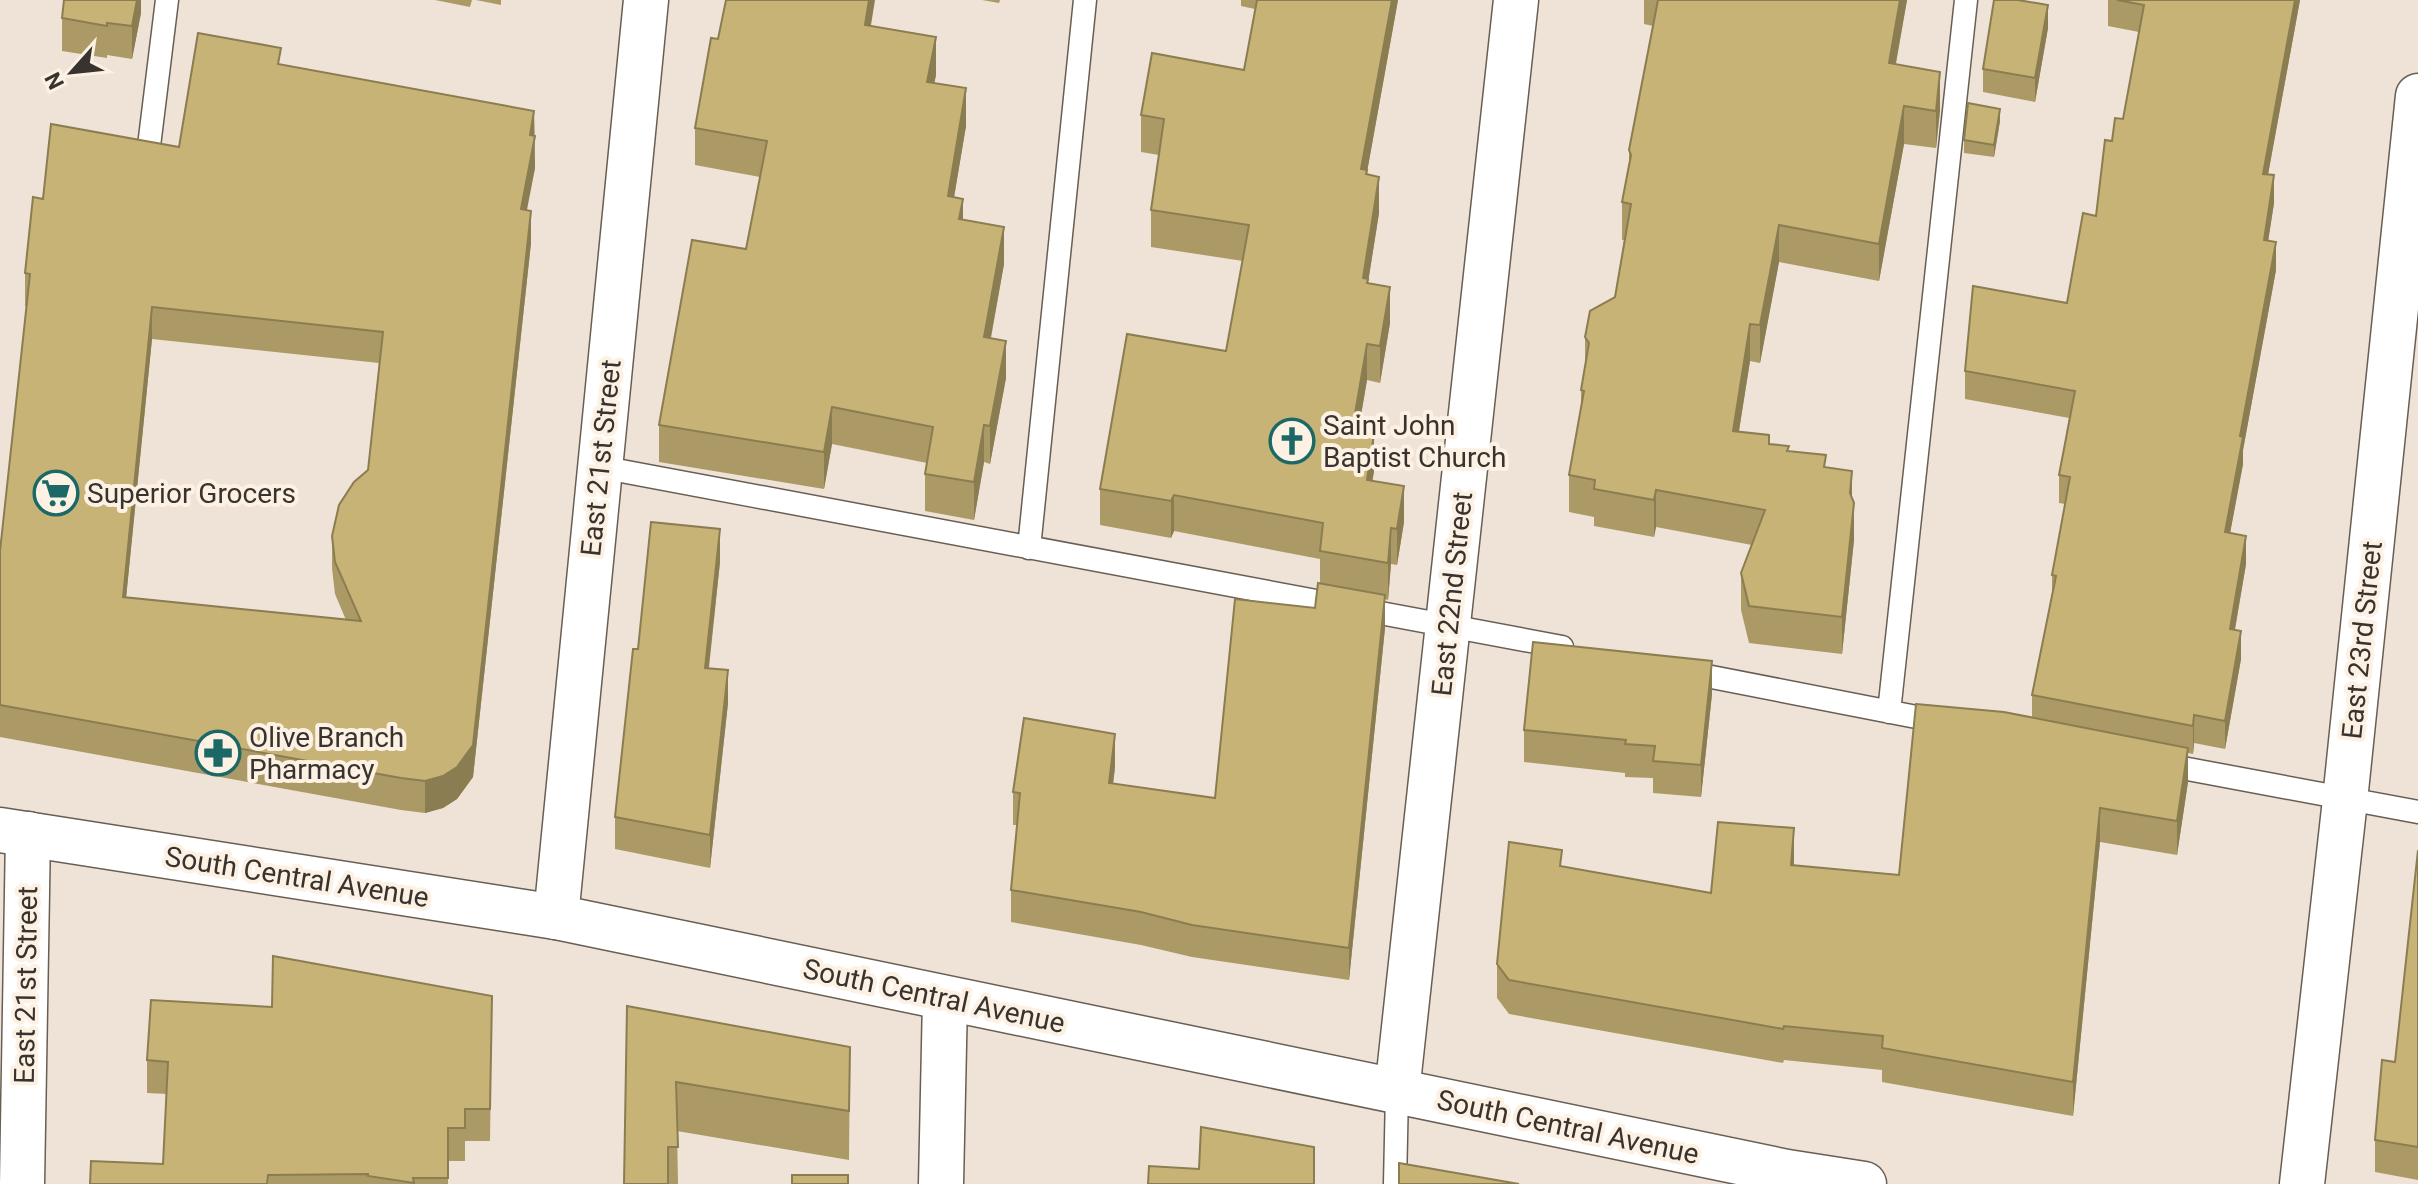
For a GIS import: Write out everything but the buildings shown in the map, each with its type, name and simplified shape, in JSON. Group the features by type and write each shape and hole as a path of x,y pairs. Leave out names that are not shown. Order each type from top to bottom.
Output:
{"street":[{"name":"East 21st Street","path":"556,917 646,0"},
{"name":"East 22nd Street","path":"1397,1092 1516,0"},
{"name":"East 23rd Street","path":"2302,1184 2418,96"},
{"name":"East 21st Street","path":"14,832 22,1184"},
{"name":"South Central Avenue","path":"14,832 556,917 1397,1092 1786,1178 1864,1184"},
{"path":"941,1184 945,999"}],"lane":[{"path":"149,146 167,0"},
{"path":"1029,548 1085,0"},
{"path":"1889,712 1966,0"},
{"path":"600,467 1578,651"},
{"path":"1671,669 1967,727"},
{"path":"2137,760 2418,812"},
{"path":"1395,1184 1397,1092"}],"place":[{"name":"Saint John Baptist Church","path":"1292,441"},
{"name":"Superior Grocers","path":"56,493"},
{"name":"Olive Branch Pharmacy","path":"218,753"}]}
